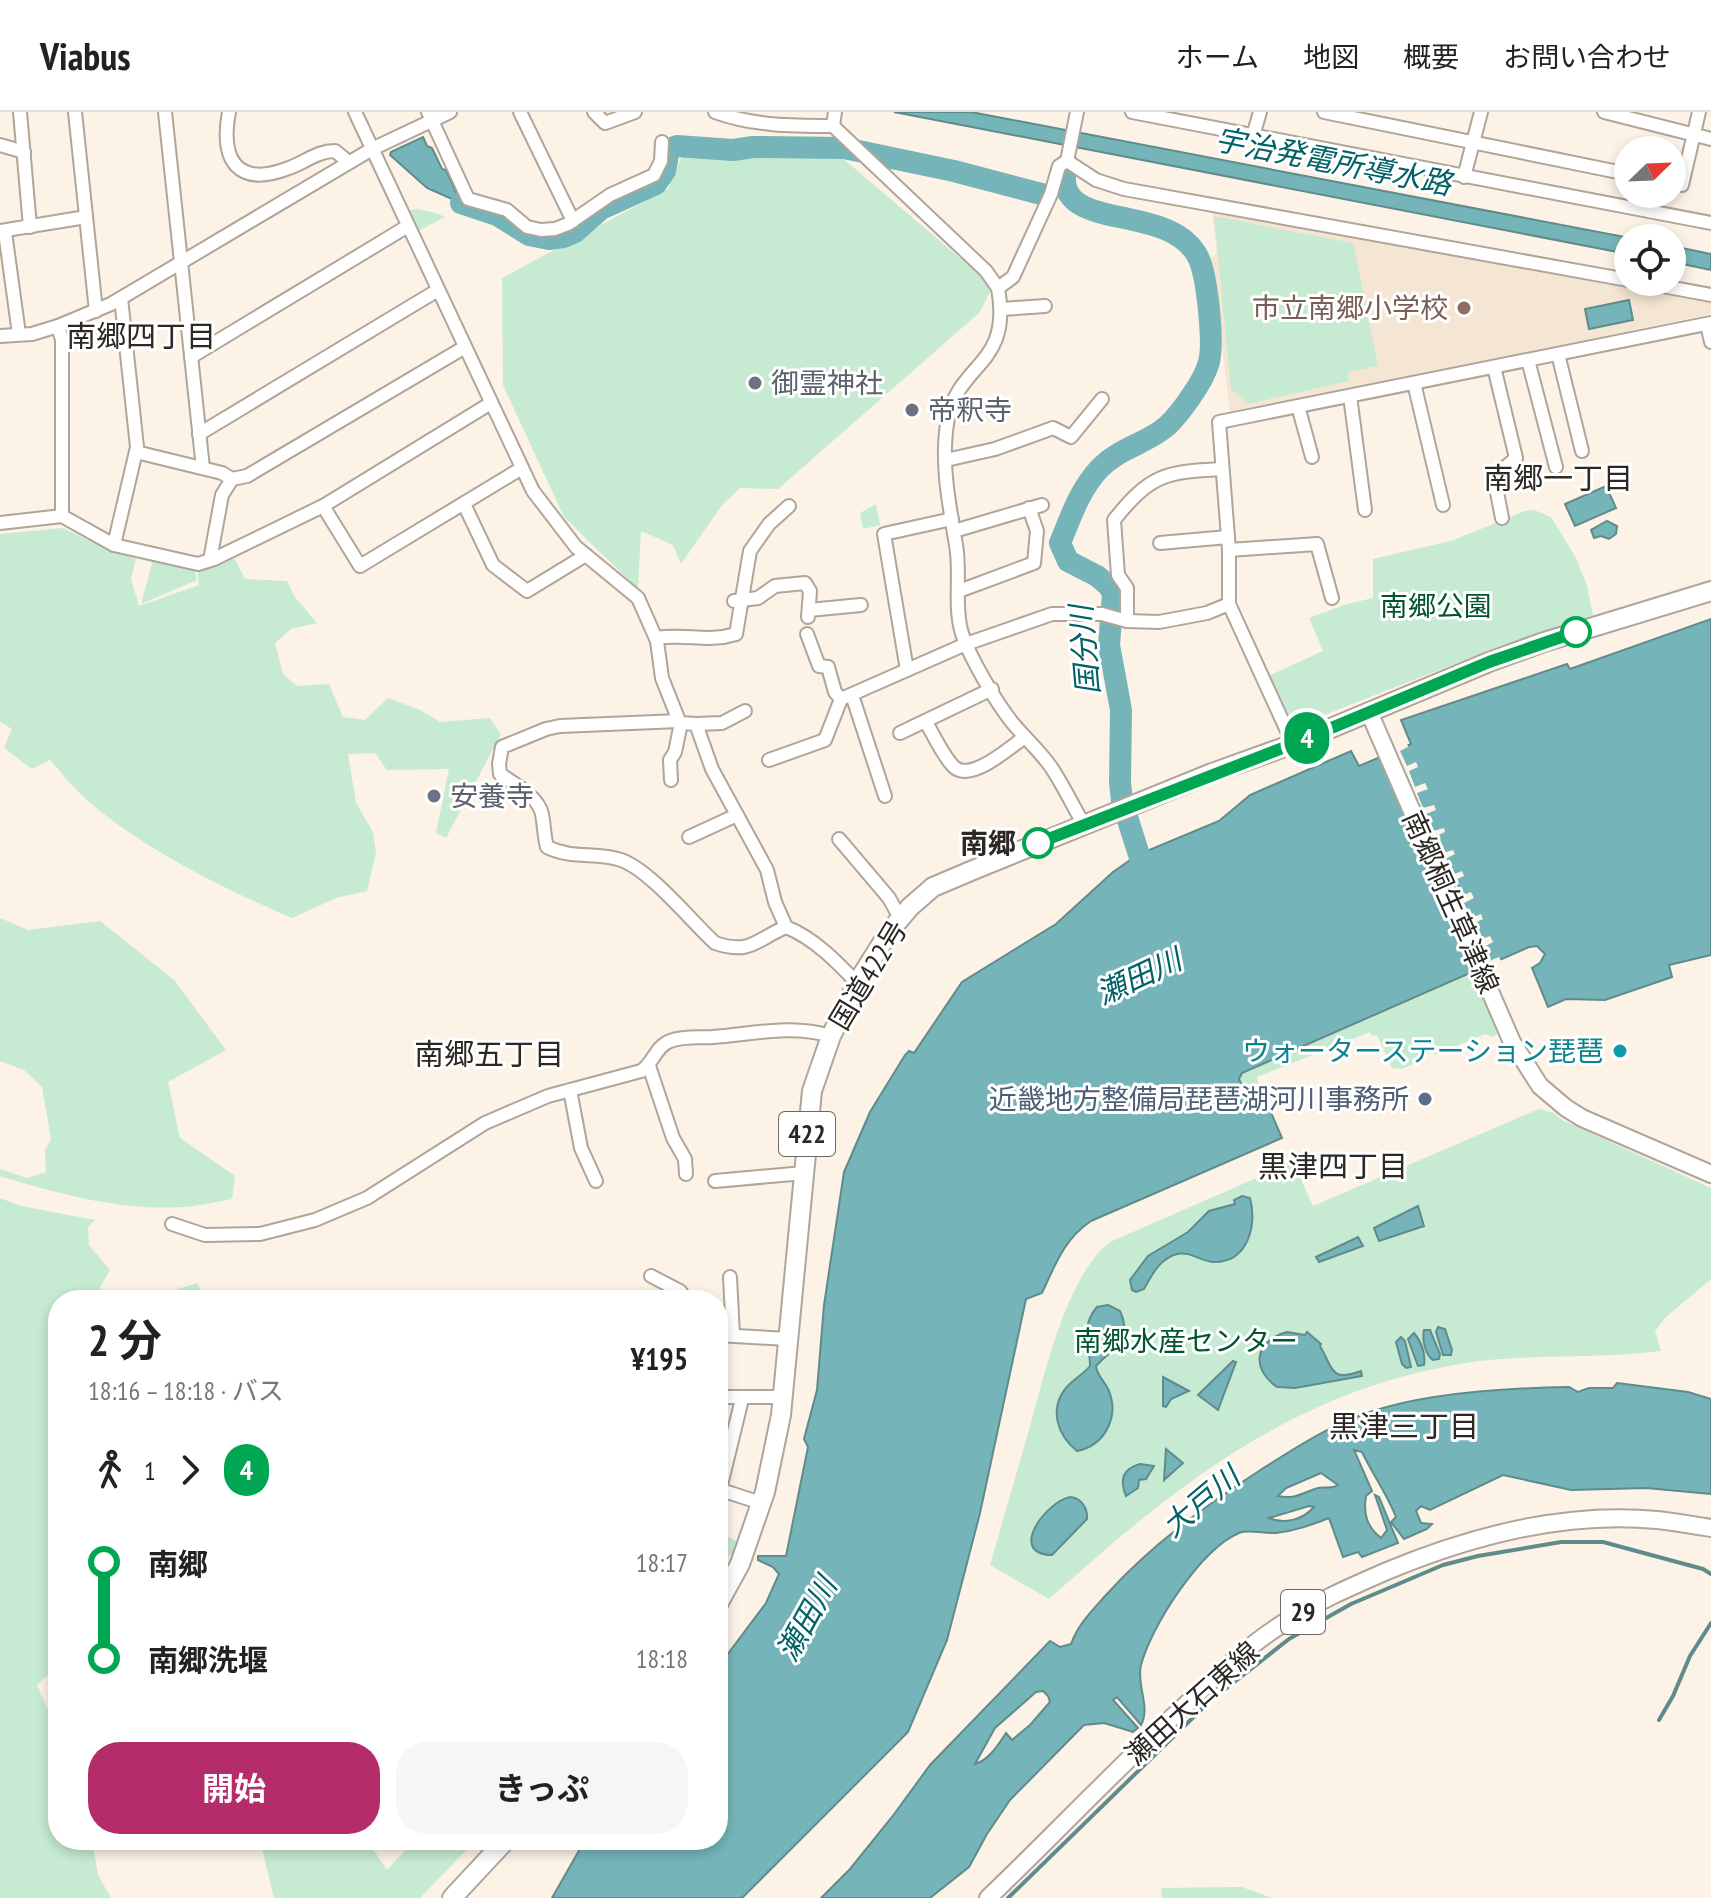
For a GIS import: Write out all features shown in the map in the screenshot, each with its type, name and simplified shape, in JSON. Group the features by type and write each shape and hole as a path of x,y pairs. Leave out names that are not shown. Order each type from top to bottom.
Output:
{"highway":[{"name":"国道422号","path":"728,1586 740,1564 761,1503 781,1415 812,1091 831,1036 857,983 900,918 933,887 1084,825 1293,744 1513,653 1711,591"},
{"path":"452,1898 497,1850"}],"main road":[{"name":"南郷桐生草津線","path":"1369,712 1481,972 1525,1065 1552,1098 1582,1118 1711,1174"},
{"name":"瀬田大石東線","path":"988,1898 1234,1660 1279,1626 1339,1591 1438,1550 1487,1536 1554,1523 1599,1519 1656,1520 1711,1528"}],"street":[{"path":"20,112 30,227"},
{"path":"75,112 96,311"},
{"path":"165,112 203,468"},
{"path":"229,112 227,150 233,165 247,172 291,168 323,151 335,151 346,160"},
{"path":"355,112 533,491 576,547 638,598 656,638 662,678 680,722 675,752 670,760 671,780"},
{"path":"0,336 32,334 96,311 430,116 450,112"},
{"path":"520,112 573,221"},
{"path":"594,112 605,123 635,112"},
{"path":"715,112 742,121 773,126 833,126 986,271 998,288 1002,309 995,344 951,403 946,431 948,497 959,560 960,626 966,644 1008,718 1051,767 1084,825"},
{"path":"833,126 835,112"},
{"path":"1132,112 1711,223"},
{"path":"1253,136 1260,112"},
{"path":"1324,112 1614,171"},
{"path":"1464,177 1481,112"},
{"path":"1604,112 1711,139"},
{"path":"1686,167 1699,112"},
{"path":"430,116 468,199 507,210 527,227 541,230 555,229 573,221 610,195 654,175 661,161 662,142"},
{"path":"998,288 1013,277 1051,194 1059,166 1067,161 1076,116"},
{"path":"0,145 24,152"},
{"path":"1067,161 1096,180 1124,189 1614,277"},
{"path":"19,334 2,231 86,217"},
{"path":"191,357 408,226"},
{"path":"199,434 438,290"},
{"path":"1686,290 1711,295"},
{"path":"114,545 136,452 121,298"},
{"path":"1002,309 1045,306"},
{"path":"1293,744 1229,604 1219,422 1709,323 1711,342"},
{"path":"58,326 62,340 62,516"},
{"path":"136,452 203,468 232,479 247,476 465,347"},
{"path":"1558,354 1582,451"},
{"path":"1528,360 1556,467"},
{"path":"1494,367 1516,458 1502,470 1495,482 1502,518"},
{"path":"1414,383 1443,505"},
{"path":"1350,396 1365,510"},
{"path":"946,460 995,449 1053,428 1071,437 1102,399"},
{"path":"0,523 62,516 114,545 198,564 323,506 491,403"},
{"path":"1298,406 1312,457"},
{"path":"323,506 360,566 522,468"},
{"path":"1123,620 1127,588 1118,575 1114,520 1131,499 1154,479 1173,472 1222,469"},
{"path":"210,560 222,495 232,479"},
{"path":"464,504 493,565 527,591 586,555"},
{"path":"907,670 884,534 953,525 1042,505"},
{"path":"656,638 679,634 711,640 736,634 737,600 754,543 789,506"},
{"path":"959,591 1034,563 1037,531 1029,508"},
{"path":"1160,543 1317,544 1332,598"},
{"path":"737,600 758,598 775,586 805,583 810,591 809,614 861,605"},
{"path":"769,760 825,740 846,697 966,644 1052,614 1102,614 1123,620 1159,622 1207,613 1229,604"},
{"path":"807,634 819,666 828,667 835,692 846,697 885,796"},
{"path":"900,733 992,689"},
{"path":"745,711 722,723 680,722 546,729 502,747 500,774 535,800 542,814 547,847 562,854 610,857 641,869 715,943 748,948 786,927"},
{"path":"926,722 955,768 966,772 982,767 1025,737"},
{"path":"696,724 712,769 767,870 775,902 786,927 799,932 817,946 857,983"},
{"path":"689,837 737,815"},
{"path":"839,839 889,898 900,918"},
{"path":"686,1174 685,1159 673,1138 649,1066 654,1054 667,1042 682,1038 809,1029 831,1036"},
{"path":"172,1224 205,1235 260,1234 315,1220 367,1198 485,1123 548,1096 623,1077 649,1066"},
{"path":"570,1090 581,1148 596,1181"},
{"path":"715,1181 804,1173"},
{"path":"651,1276 678,1290"},
{"path":"730,1277 733,1335"},
{"path":"728,1335 788,1339"},
{"path":"728,1398 783,1397"},
{"path":"728,1454 742,1399"},
{"path":"728,1492 761,1503"}],"shaded area":[{"name":"市立南郷小学校","path":"1212,213 1614,282 1614,296 1682,296 1711,302 1711,314 1230,411 1211,258 1217,253"}],"green space":[{"path":"686,146 834,151 993,286 980,312 778,489 740,488 722,505 681,564 673,545 641,531 638,589 564,517 503,385 502,278 668,189"},
{"path":"417,209 445,217 416,232 406,211"},
{"path":"1214,216 1353,243 1378,366 1348,372 1349,381 1248,404 1231,389"},
{"path":"876,504 880,525 863,529 860,513"},
{"name":"南郷公園","path":"1534,510 1551,517 1576,558 1587,586 1593,615 1492,649 1289,729 1266,677 1323,651 1309,618 1373,598 1373,559 1451,541"},
{"path":"63,528 136,559 131,579 139,606 199,585 197,569 235,559 245,579 287,581 294,596 317,623 291,629 275,643 283,674 297,686 329,684 343,717 365,720 388,698 420,710 440,722 490,718 501,734 446,838 436,833 449,769 387,770 375,753 348,754 356,803 373,832 376,853 367,891 336,898 292,918 212,881 135,836 88,801 50,760 32,769 4,748 12,729 0,722 0,534"},
{"path":"153,560 194,569 197,580 141,604"},
{"path":"0,918 28,930 100,921 174,980 226,1050 168,1082 180,1138 235,1176 232,1199 160,1208 114,1204 67,1195 0,1176 0,1169 27,1178 46,1172 45,1150 51,1139 42,1087 24,1070 0,1061"},
{"path":"1471,971 1498,1034 1492,1037 1485,1034 1435,1055 1432,1051 1423,1055 1424,1059 1402,1069 1392,1068 1377,1035 1372,1036 1370,1032 1257,1077 1259,1085 1245,1093 1239,1079 1242,1073"},
{"name":"南郷水産センター","path":"1539,1109 1554,1113 1562,1120 1711,1188 1711,1279 1666,1317 1655,1331 1661,1351 1475,1362 1390,1380 1282,1424 1233,1453 1139,1521 1049,1599 990,1565 1042,1383 1069,1302 1081,1278 1110,1242 1293,1162 1313,1206"},
{"path":"0,1198 21,1206 95,1220 88,1227 89,1245 110,1270 101,1290 48,1290 48,1675 37,1685 48,1710 48,1850 94,1850 98,1875 111,1898 0,1898"},
{"path":"197,1283 201,1290 177,1290"},
{"path":"728,1537 738,1542 736,1554 729,1556"},
{"path":"262,1850 374,1850 387,1870 406,1850 466,1850 420,1898 274,1898"},
{"path":"1242,1887 1272,1898 1162,1898 1161,1888"}],"water":[{"name":"宇治発電所導水路","path":"894,112 971,112 1614,235 1614,251"},
{"path":"423,137 442,169 446,170 461,203 427,188 390,155"},
{"path":"1686,249 1711,254 1711,270 1686,265"},
{"path":"1629,300 1633,320 1589,329 1585,309"},
{"path":"1606,486 1616,508 1575,526 1565,504"},
{"path":"1607,521 1617,526 1616,534 1609,539 1601,536 1594,538 1591,530"},
{"name":"瀬田川","path":"1711,619 1711,955 1669,965 1672,977 1605,1000 1566,999 1548,1007 1532,968 1540,963 1545,954 1537,946 1529,947 1242,1073 1239,1079 1245,1093 1259,1085 1282,1138 1091,1221 1067,1244 1042,1293 1026,1299 980,1513 947,1640 908,1732 742,1898 552,1898 579,1850 728,1850 728,1654 766,1603 779,1574 773,1567 758,1560 758,1556 786,1556 808,1447 804,1439 817,1390 824,1305 844,1172 870,1112 905,1055 909,1051 914,1053 962,982 1056,924 1133,858 1126,832 1137,826 1147,851 1219,821 1250,795 1351,751 1359,766 1411,744 1401,720 1567,664 1570,669"},
{"path":"1242,1196 1250,1198 1251,1231 1242,1250 1235,1256 1213,1262 1177,1254 1161,1264 1144,1289 1132,1290 1130,1280 1148,1256 1188,1232 1209,1211 1235,1204 1234,1200"},
{"path":"1418,1206 1424,1226 1379,1241 1374,1228"},
{"path":"1358,1237 1363,1246 1319,1262 1316,1257"},
{"path":"1108,1305 1120,1311 1124,1321 1123,1337 1096,1366 1111,1399 1111,1418 1103,1436 1077,1451 1060,1430 1058,1404 1066,1388 1090,1366 1089,1321 1097,1307"},
{"path":"1438,1327 1445,1329 1451,1355 1443,1355 1436,1332"},
{"path":"1424,1330 1430,1330 1440,1354 1439,1359 1433,1360 1428,1354"},
{"path":"1287,1332 1305,1335 1307,1332 1321,1344 1330,1366 1337,1374 1361,1371 1362,1376 1295,1388 1277,1387 1263,1372 1260,1356 1268,1342"},
{"path":"1414,1333 1422,1348 1424,1365 1418,1366 1408,1339"},
{"path":"1401,1337 1405,1341 1411,1367 1406,1368 1402,1364 1396,1342"},
{"path":"1233,1361 1236,1362 1218,1410 1198,1395"},
{"path":"1163,1377 1189,1391 1171,1399 1166,1407 1163,1406"},
{"path":"1617,1383 1688,1392 1711,1399 1711,1494 1646,1488 1571,1490 1503,1475 1430,1510 1421,1506 1416,1511 1421,1523 1432,1524 1404,1539 1391,1522 1396,1517 1362,1452 1354,1450 1372,1491 1366,1496 1365,1503 1369,1525 1381,1538 1387,1530 1375,1495 1379,1497 1398,1543 1362,1557 1358,1552 1343,1557 1329,1518 1283,1532 1243,1532 1224,1542 1194,1572 1155,1630 1141,1665 1145,1711 1141,1725 1117,1697 1113,1700 1138,1728 1133,1732 1104,1723 1084,1725 1010,1800 969,1867 930,1898 821,1898 850,1869 930,1765 1050,1641 1060,1647 1071,1644 1091,1612 1142,1559 1200,1512 1262,1469 1355,1417 1417,1400 1494,1390 1569,1387 1578,1392 1589,1388 1613,1388","holes":["1321,1473 1338,1485 1294,1496 1278,1496 1286,1488","1309,1506 1314,1507 1293,1520 1269,1518","1043,1691 1050,1702 1012,1740 1006,1733 989,1756 975,1764 995,1728 1036,1692"]},
{"path":"1166,1449 1183,1463 1164,1480"},
{"path":"1140,1464 1154,1466 1146,1479 1139,1480 1138,1488 1126,1496 1124,1476"},
{"path":"1070,1497 1083,1504 1087,1519 1052,1555 1039,1552 1032,1546 1035,1528 1051,1508"}],"pier":[{"path":"1407,743 1408,747 1400,751 1407,766 1416,762 1418,767 1409,771 1415,787 1425,783 1428,789 1417,793 1423,808 1434,805 1436,810 1426,814 1433,831 1444,828 1445,832 1435,837 1443,853 1453,850 1455,854 1445,859 1452,875 1462,871 1464,876 1455,880 1461,896 1471,892 1474,898 1464,903 1471,918 1481,914 1483,919 1473,924 1480,940 1490,936 1493,942 1484,947 1489,961 1499,957 1502,963 1473,975 1379,755"}],"waterway":[{"path":"461,203 497,215 529,235 549,239 563,237 575,232 601,209 656,184 665,171 669,149 677,146 733,150 753,147 844,148 954,171 1045,195"},
{"name":"国分川","path":"1066,168 1066,189 1077,202 1094,211 1163,228 1183,240 1198,257 1209,311 1210,356 1196,389 1167,426 1116,455 1100,468 1081,494 1060,543 1068,561 1097,576 1113,594 1109,645 1121,710 1120,782 1122,801 1140,858"},
{"path":"1008,1898 1210,1701 1289,1639 1351,1604 1443,1565 1561,1542 1603,1542 1703,1569 1711,1574"},
{"path":"1659,1720 1690,1656 1711,1623"}],"bus line":[{"name":"4","path":"1038,843 1293,744 1489,662 1576,632"}],"place":[{"name":"市立南郷小学校","path":"1464,308"},
{"name":"御霊神社","path":"755,383"},
{"name":"帝釈寺","path":"912,410"},
{"name":"安養寺","path":"434,796"},
{"name":"南郷","path":"1038,843"},
{"name":"ウォーターステーション琵琶","path":"1620,1051"},
{"name":"近畿地方整備局琵琶湖河川事務所","path":"1425,1099"}],"district":[{"name":"南郷四丁目","path":"141,337"},
{"name":"南郷一丁目","path":"1558,479"},
{"name":"南郷五丁目","path":"489,1055"},
{"name":"黒津四丁目","path":"1333,1167"},
{"name":"黒津三丁目","path":"1404,1427"}],"water label":[{"name":"大戸川","path":"1201,1502"}]}
